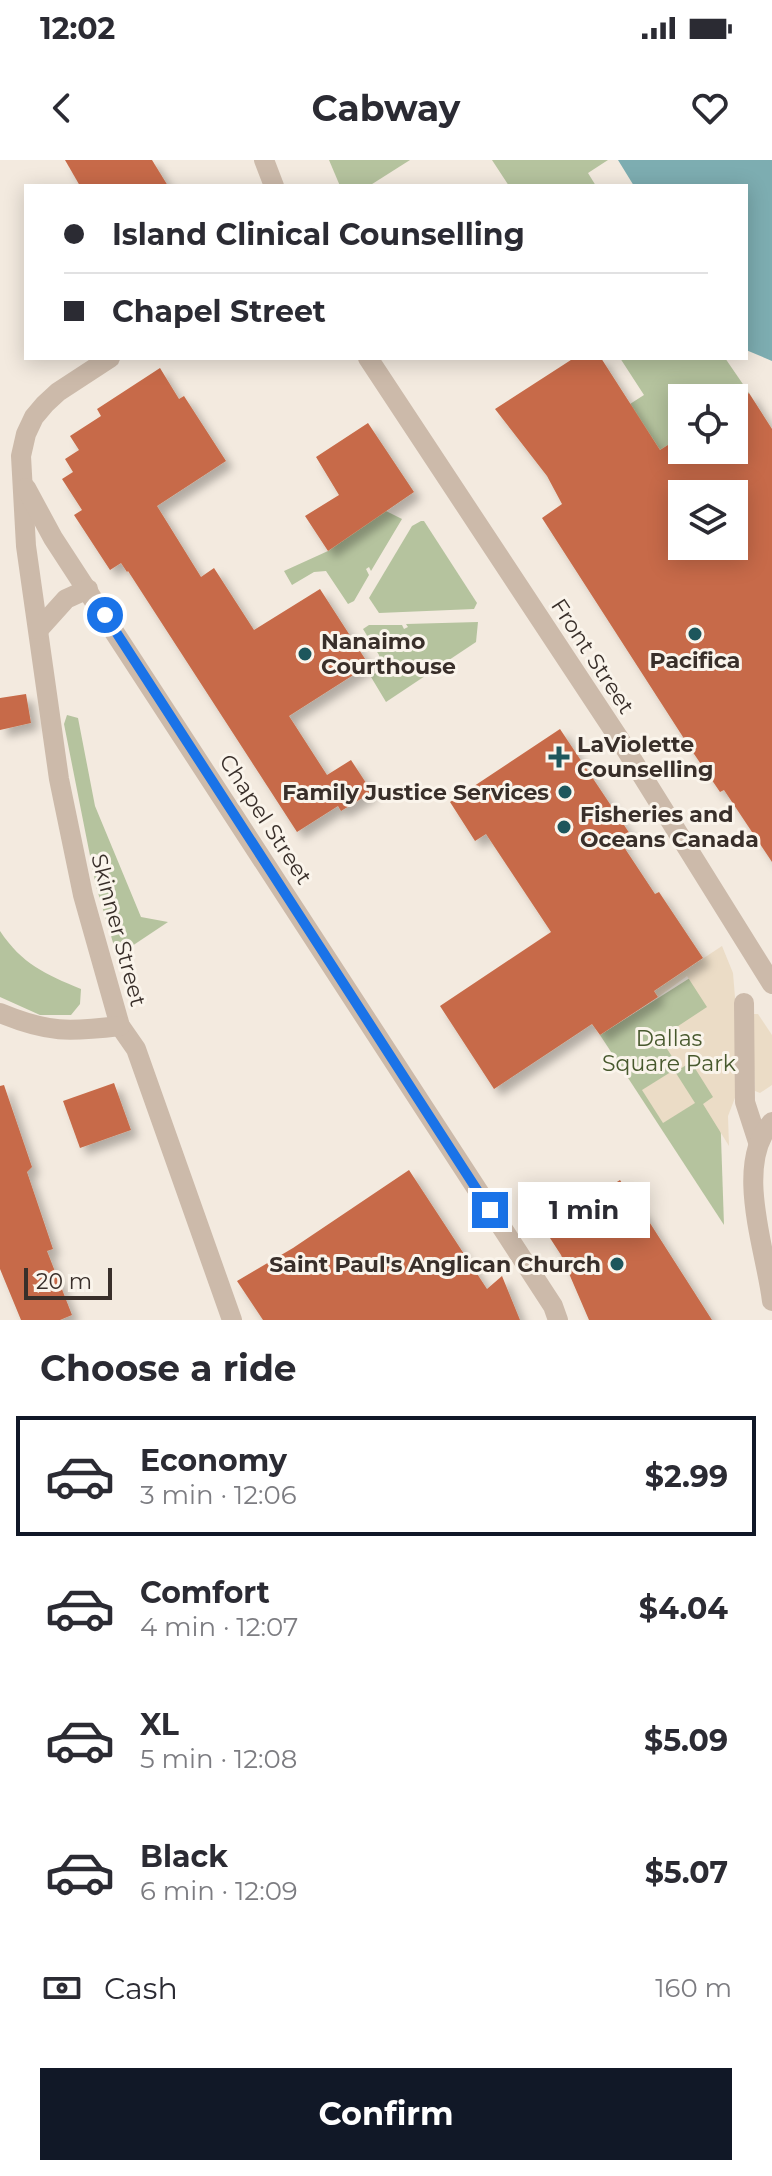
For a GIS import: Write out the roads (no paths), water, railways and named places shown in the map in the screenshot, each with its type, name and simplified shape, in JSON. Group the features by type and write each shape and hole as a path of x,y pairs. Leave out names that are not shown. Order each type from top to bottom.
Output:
{"street":[{"path":"264,160 273,184"},
{"name":"Chapel Street","path":"107,360 58,392 34,417 21,456 23,480 40,516 553,1306 558,1320"},
{"name":"Front Street","path":"369,360 620,740 772,984"},
{"name":"Skinner Street","path":"23,480 26,546 59,779 80,880 120,1026 136,1049 232,1320"},
{"path":"39,629 66,599 88,589"},
{"path":"744,1003 745,1102 758,1142"},
{"path":"0,1013 34,1027 76,1031 120,1026"},
{"path":"772,1122 758,1142 753,1166 757,1223 772,1301"}],"water":[{"path":"618,160 772,160 772,361 748,351 748,184 633,184"}],"place":[{"name":"Pacifica","path":"695,634"},
{"name":"Nanaimo Courthouse","path":"305,654"},
{"name":"LaViolette Counselling","path":"559,757"},
{"name":"Family Justice Services","path":"565,792"},
{"name":"Fisheries and Oceans Canada","path":"564,827"},
{"name":"Saint Paul's Anglican Church","path":"617,1264"}],"park label":[{"name":"Dallas Square Park","path":"669,1050"}]}
